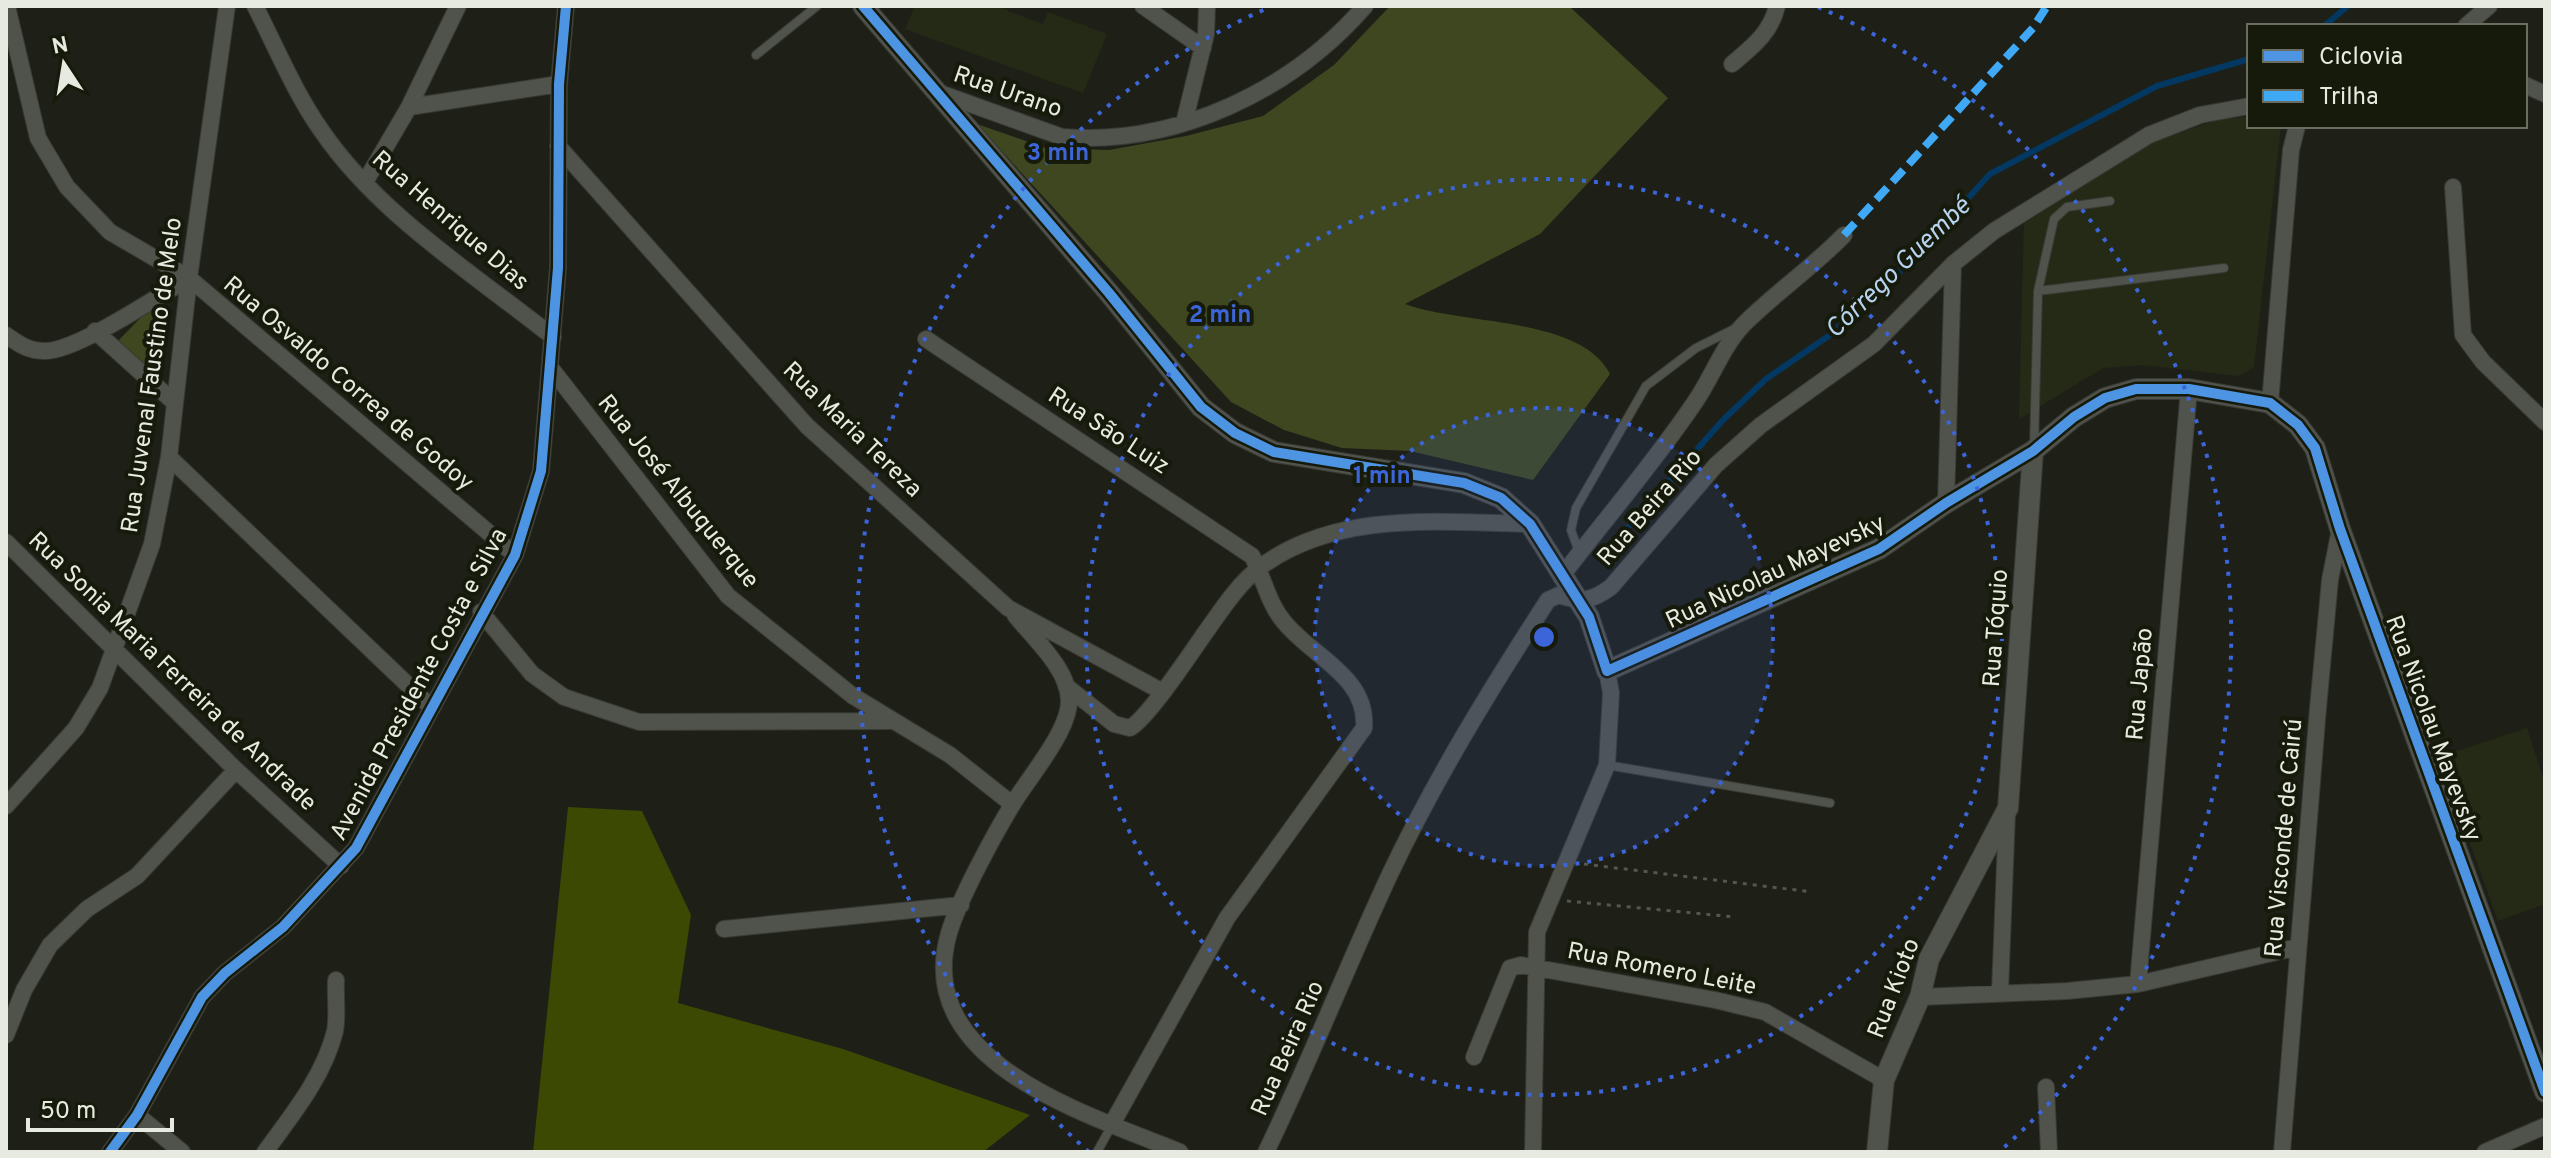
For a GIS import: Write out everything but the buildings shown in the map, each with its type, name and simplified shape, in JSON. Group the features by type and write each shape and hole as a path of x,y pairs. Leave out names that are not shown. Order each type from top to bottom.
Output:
{"street":[{"name":"Rua Osvaldo Correa de Godoy","path":"7,6 38,138 67,187 110,232 189,278 515,555"},
{"name":"Rua Juvenal Faustino de Melo","path":"6,806 76,728 100,688 152,544 169,457 189,278 227,6"},
{"name":"Rua Henrique Dias","path":"255,6 321,130 365,182 411,224 553,337"},
{"path":"365,182 409,107 458,6"},
{"name":"Avenida Presidente Costa e Silva","path":"110,1152 137,1115 202,997 225,973 283,927 356,848 481,612 515,555 541,471 558,268 559,84 566,6"},
{"path":"863,6 1109,293 1174,378 1201,407 1235,433 1274,452 1464,483 1501,498 1530,524 1589,617 1611,693 1607,765 1537,932 1533,1152"},
{"path":"1143,6 1203,48"},
{"path":"1184,123 1203,48 1207,6"},
{"name":"Rua Urano","path":"932,90 1062,137 1082,138 1184,123 1232,107 1266,87 1313,55 1365,6"},
{"path":"1732,64 1760,41 1771,27 1777,6"},
{"path":"2468,24 2489,6"},
{"path":"409,107 559,84"},
{"name":"Rua Beira Rio","path":"1266,1152 1315,1052 1391,873 1442,774 1548,600 1559,595 1579,602 1597,597 1611,587 1716,465 1761,425 1874,344 1953,264 1994,231 2149,135 2200,115 2247,106"},
{"path":"2270,403 2291,150 2296,128"},
{"name":"Rua Maria Tereza","path":"558,146 807,426 1008,608 1161,691"},
{"path":"2453,187 2463,335 2483,362 2545,422"},
{"path":"1561,577 1626,499 1697,400 1722,352 1743,325 1815,265 1844,235"},
{"path":"1946,503 1953,264"},
{"path":"6,335 27,350 48,352 73,344 189,278"},
{"path":"95,331 175,403"},
{"name":"Rua São Luiz","path":"926,339 1237,544 1252,556 1259,568"},
{"name":"Rua José Albuquerque","path":"550,367 728,596 853,696 950,755 1012,804"},
{"name":"Rua Nicolau Mayevsky","path":"1607,671 1879,549 1946,503 2033,451 2074,417 2105,398 2136,389 2189,389 2270,403 2298,425 2315,448 2340,529 2545,1092"},
{"name":"Rua Japão","path":"2138,984 2189,389"},
{"name":"Rua Tóquio","path":"2008,808 2033,451"},
{"path":"169,457 431,707"},
{"path":"1066,686 1123,729 1136,725 1221,611 1259,568 1303,544 1347,528 1418,522 1530,524"},
{"name":"Rua Visconde de Cairú","path":"2282,1152 2330,580 2340,529"},
{"name":"Rua Sonia Maria Ferreira de Andrade","path":"6,542 236,770 341,866"},
{"path":"1112,1124 1227,918 1364,728 1365,707 1354,687 1285,624 1271,603 1259,568"},
{"path":"1008,608 1057,667 1069,702 1063,725 1012,804 949,934 945,966 949,1004 963,1029 991,1062 1112,1124 1180,1152"},
{"path":"481,612 532,674 564,697 639,722 893,721"},
{"path":"6,1035 24,990 50,945 87,909 137,876 236,770"},
{"path":"2000,991 2008,808"},
{"name":"Rua Kioto","path":"1877,1152 1884,1080 1920,997 1929,959 2008,808"},
{"path":"724,929 961,905"},
{"path":"1920,997 2000,991 2067,991 2138,984 2298,947"},
{"name":"Rua Romero Leite","path":"1474,1057 1510,968 1521,965 1765,1012 1884,1080"},
{"path":"265,1152 304,1099 324,1058 335,1029 336,980"},
{"path":"2046,1087 2049,1152"},
{"path":"137,1115 182,1152"},
{"path":"2485,1152 2545,1126"}],"lane":[{"path":"756,55 817,6"},
{"path":"2033,451 2038,291 2054,219 2067,207 2110,201"},
{"path":"2038,291 2224,268"},
{"path":"1579,553 1571,530 1576,508 1646,386 1696,348 1743,325"},
{"path":"1607,765 1830,803"},
{"path":"1097,1152 1112,1124"}],"path":[{"path":"1568,863 1812,892"},
{"path":"1551,899 1735,917"}],"shaded area":[{"path":"915,6 995,6 1043,24 1048,12 1107,34 1083,93 905,29"},
{"path":"2247,117 2247,128 2281,128 2254,367 2239,376 2143,365 2103,368 2019,419 2024,223 2155,141 2220,119"},
{"path":"2527,728 2545,784 2545,904 2498,921 2439,757"}],"green space":[{"path":"1390,6 1569,6 1668,98 1540,234 1405,304 1428,311 1547,332 1595,355 1610,374 1533,480 1410,451 1342,448 1284,430 1231,402 977,124 1046,148 1109,150 1186,136 1263,116 1334,65"},
{"path":"153,305 162,306 156,383 114,345"},
{"path":"568,807 642,811 691,915 678,1003 843,1049 1030,1115 983,1152 533,1152"}],"waterway":[{"name":"Córrego Guembé","path":"2326,24 2348,6"},
{"name":"Córrego Guembé","path":"1601,558 1723,420 1766,379 1830,335 1912,260 1990,174 2157,86 2247,60"}],"marked path":[{"path":"1844,235 2033,28 2047,6"}],"cycle path":[{"path":"110,1152 137,1115 202,997 225,973 283,927 356,848 515,555 541,471 558,268 559,84 566,6"},
{"path":"863,6 1109,293 1201,407 1235,433 1274,452 1464,483 1501,498 1530,524 1589,617 1607,671 1879,549 1946,503 2033,451 2074,417 2105,398 2136,389 2189,389 2270,403 2298,425 2315,448 2340,529 2545,1092"}]}
